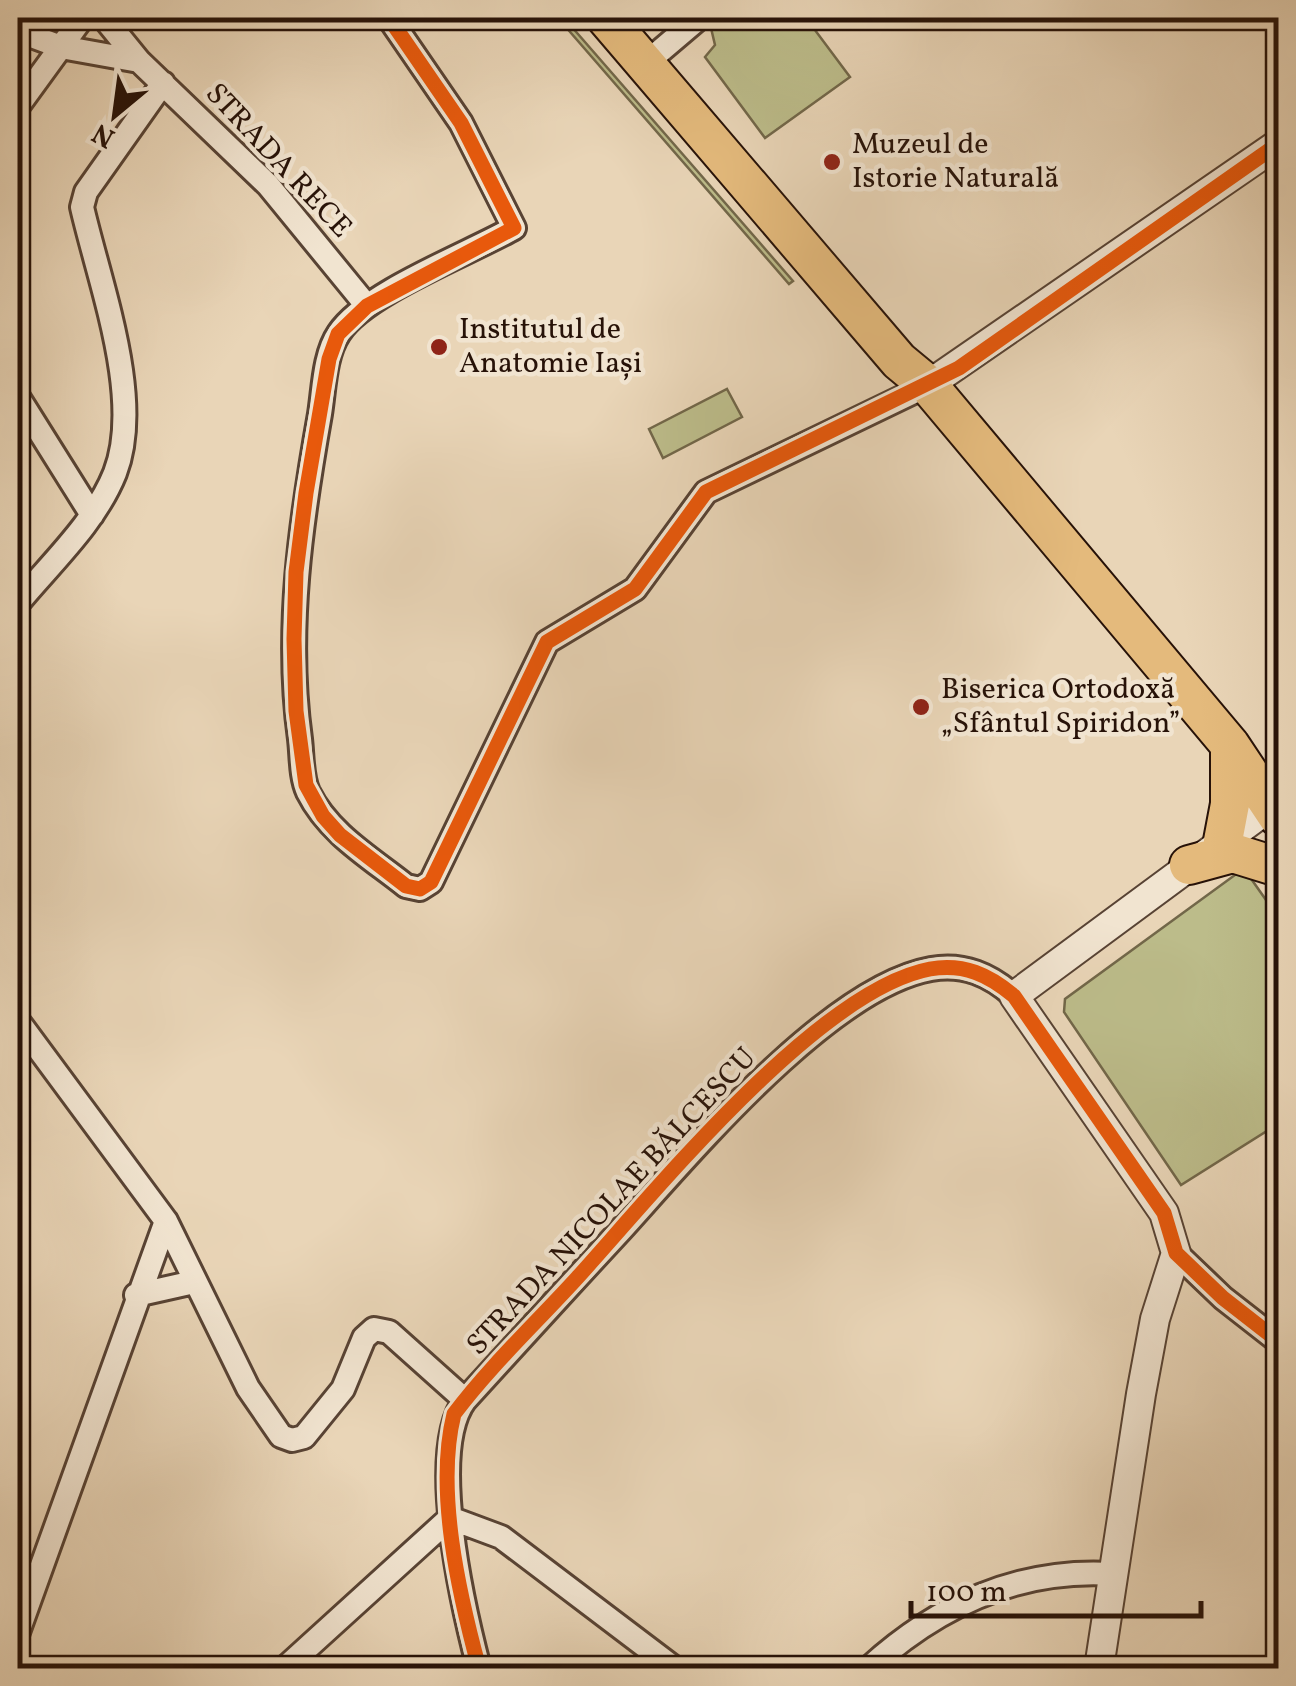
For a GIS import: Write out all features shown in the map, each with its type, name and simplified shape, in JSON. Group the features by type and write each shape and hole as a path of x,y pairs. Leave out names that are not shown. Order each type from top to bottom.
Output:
{"main road":[{"path":"606,18 886,346 928,386 1230,744 1275,812"},
{"path":"1223,840 1230,804 1230,744"},
{"path":"1189,866 1233,854 1278,867"}],"street":[{"path":"18,106 82,18"},
{"name":"STRADA RECE","path":"104,18 139,61 268,186 366,306"},
{"path":"389,18 462,123 514,228 366,306 334,342 306,493 294,639 296,711 306,785 323,816 406,886 420,889 431,882 526,677 548,642 635,589 706,492 928,386 1278,144"},
{"path":"646,63 699,18"},
{"path":"18,32 62,47 139,61"},
{"path":"18,603 92,515 116,472 124,423 122,378 82,207 86,192 162,83"},
{"path":"18,397 92,515"},
{"path":"1275,812 1223,840 1014,996 1164,1213 1176,1253 1223,1298 1278,1340"},
{"name":"STRADA NICOLAE BĂLCESCU","path":"478,1668 450,1518 450,1434 454,1414 465,1400 743,1096 834,1021 890,983 931,969 979,972 1014,996"},
{"path":"18,1021 166,1222 248,1388 280,1436 292,1440 304,1436 342,1388 364,1338 374,1330 389,1332 465,1400"},
{"path":"18,1632 136,1295 166,1222"},
{"path":"1099,1668 1151,1338 1176,1253"},
{"path":"136,1295 194,1282"},
{"path":"285,1668 450,1518 501,1536 674,1668"},
{"path":"869,1668 924,1621 988,1591 1067,1573 1113,1574"}],"green space":[{"path":"558,18 564,18 793,281 789,284"},
{"path":"726,18 806,18 850,77 765,138 705,57 715,45 711,28"},
{"path":"727,389 742,417 663,458 649,429"},
{"path":"1239,872 1247,873 1278,917 1278,1124 1181,1185 1064,1012 1065,999"}],"cycle path":[{"path":"389,18 461,123 514,228 367,306 338,334 329,359 296,572 296,711 306,785 323,816 340,835 406,886 420,889 431,882 547,642 635,589 706,492 959,368 1278,144"},
{"path":"479,1668 457,1575 448,1508 447,1475 454,1414 498,1361 740,1100 838,1014 886,985 930,969 954,968 985,977 1014,996 1164,1213 1176,1253 1223,1298 1278,1341"}],"place":[{"name":"Muzeul de Istorie Naturală","path":"832,162"},
{"name":"Institutul de Anatomie Iași","path":"439,347"},
{"name":"Biserica Ortodoxă „Sfântul Spiridon”","path":"921,707"}]}
